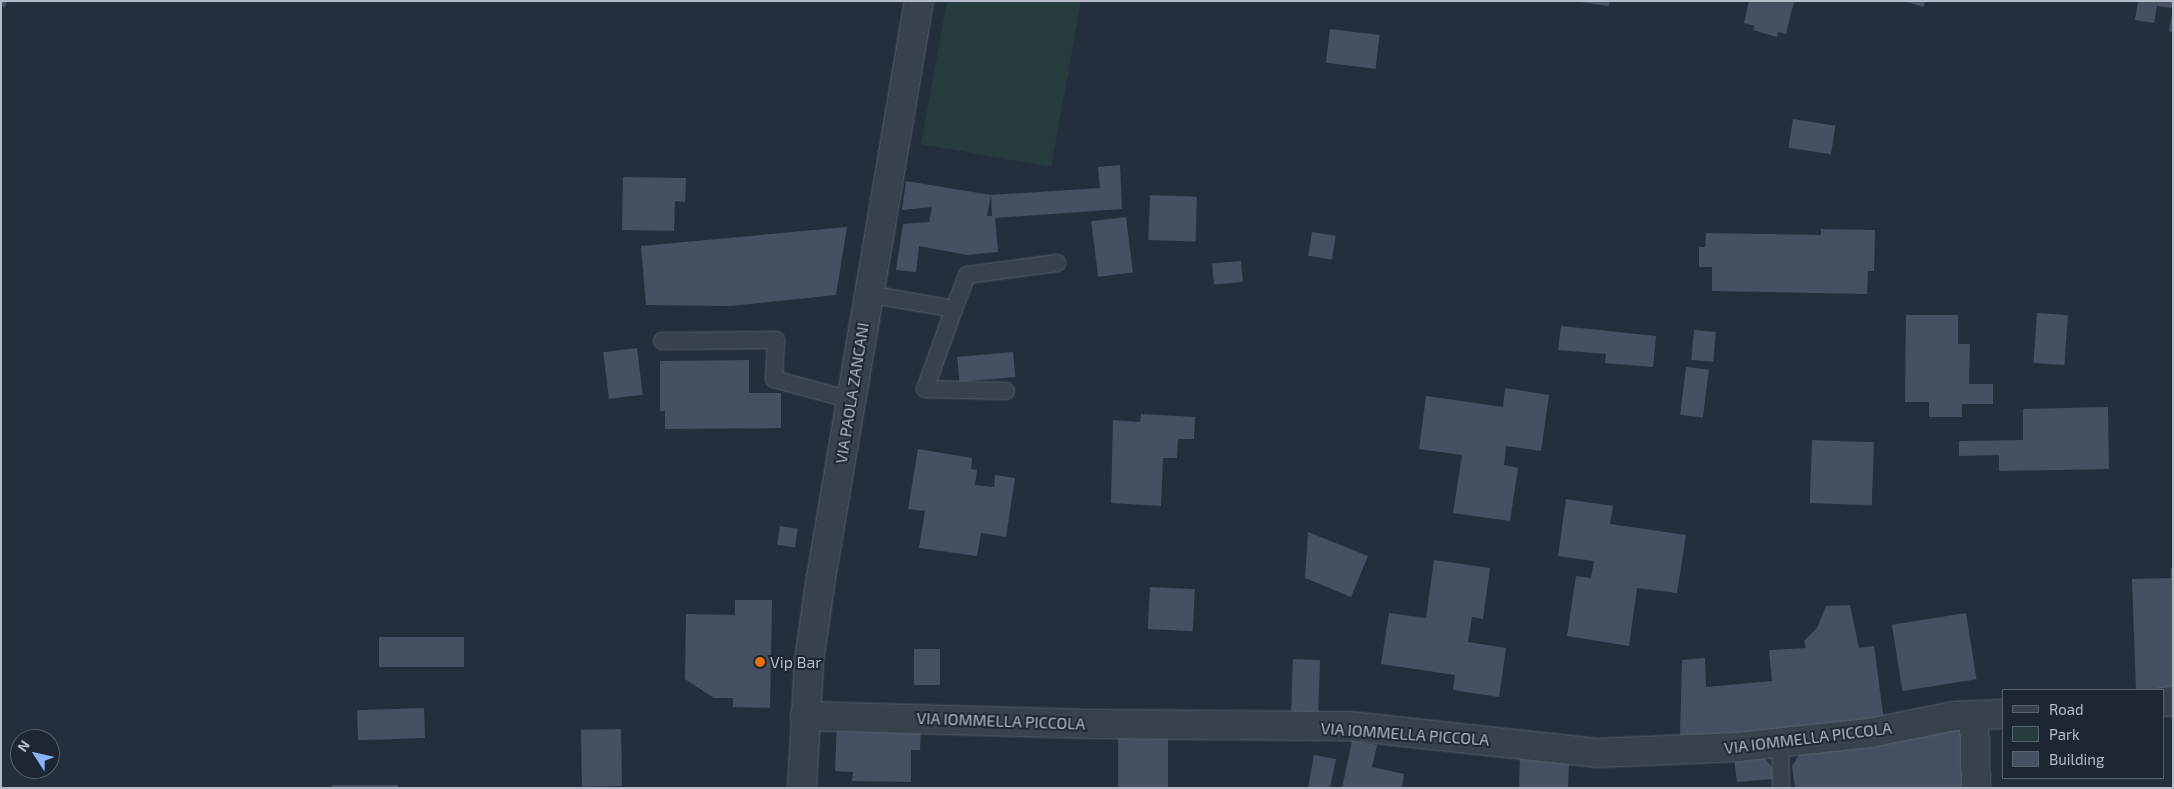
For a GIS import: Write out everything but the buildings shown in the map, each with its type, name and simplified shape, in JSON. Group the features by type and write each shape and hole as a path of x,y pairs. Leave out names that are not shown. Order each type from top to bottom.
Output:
{"street":[{"name":"VIA PAOLA ZANCANI","path":"802,788 805,716 820,588 868,294 919,1"},
{"name":"VIA IOMMELLA PICCOLA","path":"805,716 1096,724 1349,726 1597,752 1668,752 1869,733 1954,716 1974,717 2002,714"},
{"path":"1974,717 1976,788"}],"lane":[{"path":"1006,392 925,389 967,275 1057,263"},
{"path":"868,294 954,309"},
{"path":"662,341 776,340 774,379 851,400"},
{"path":"1780,742 1781,788"}],"green space":[{"path":"947,1 1081,1 1051,167 921,144"}],"place":[{"name":"Vip Bar","path":"760,662"}]}
